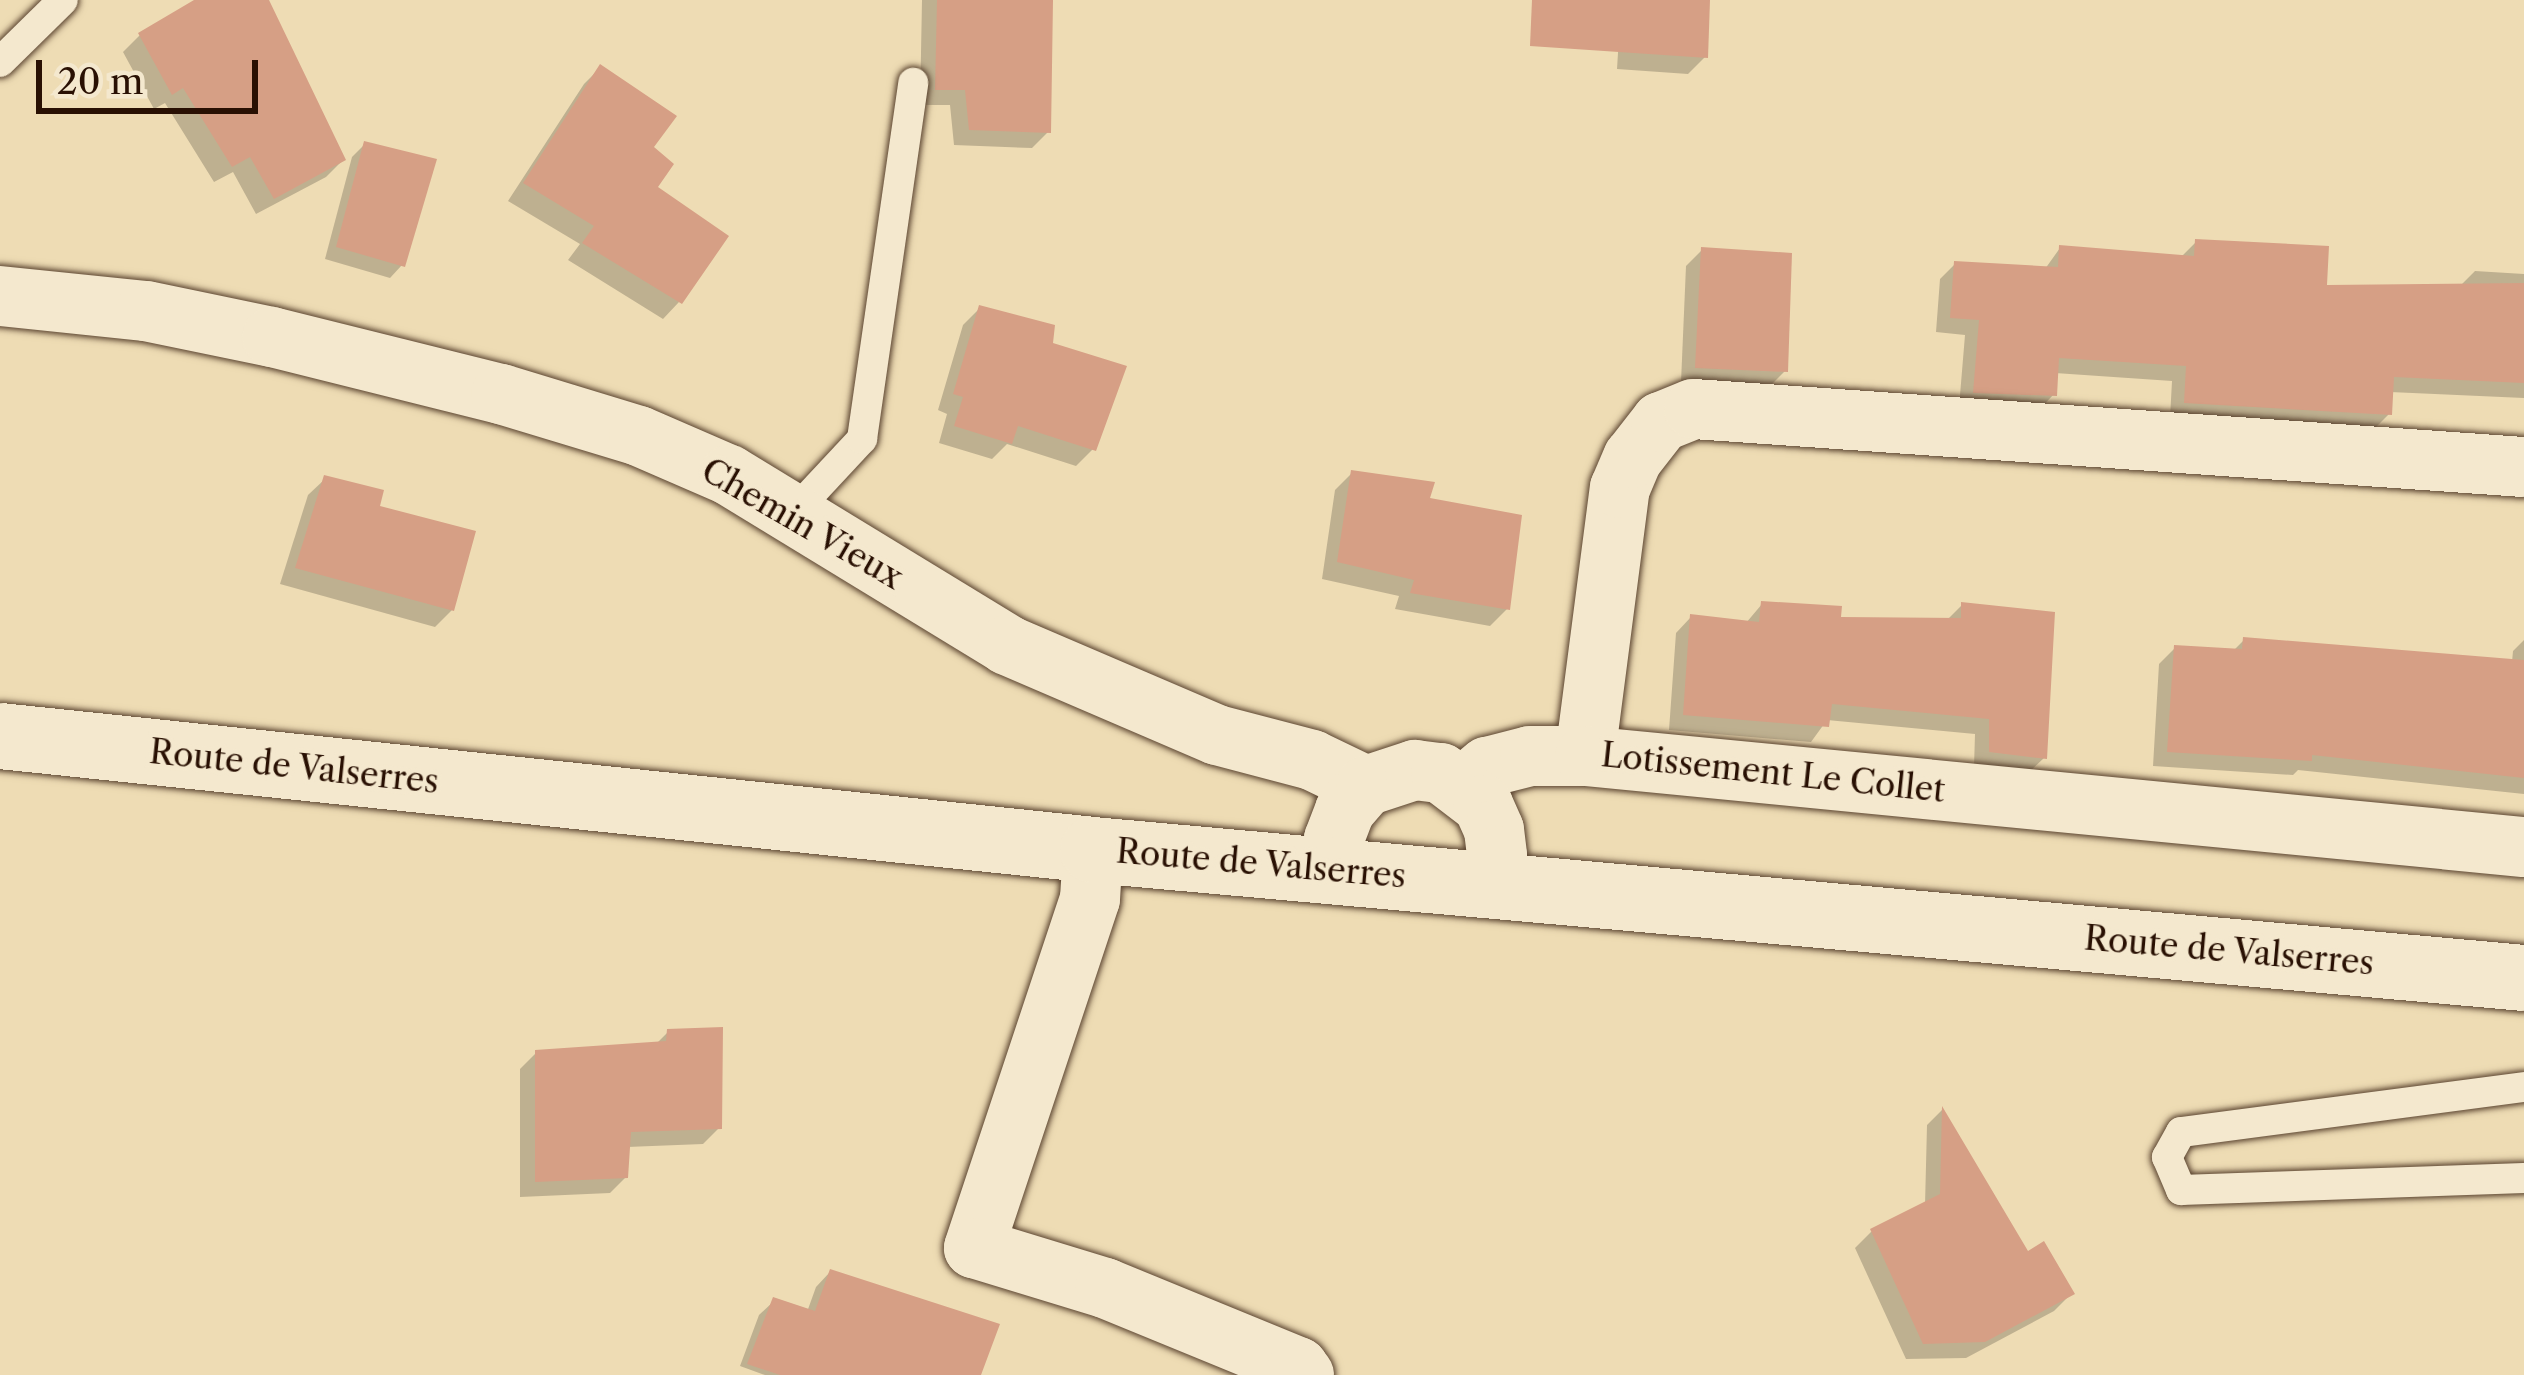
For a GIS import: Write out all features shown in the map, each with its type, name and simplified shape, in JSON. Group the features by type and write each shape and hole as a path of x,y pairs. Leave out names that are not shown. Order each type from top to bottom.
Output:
{"street":[{"name":"Chemin Vieux","path":"0,296 146,311 501,394 639,436 729,475 1007,645 1217,735 1312,760 1366,786"},
{"name":"Lotissement Le Collet","path":"2524,467 1694,409 1661,422 1633,458 1620,488 1586,756 2524,847"},
{"name":"Route de Valserres","path":"0,736 1093,850 2524,978"},
{"path":"1464,786 1487,767 1530,756 1586,756"},
{"path":"1335,870 1334,839 1345,810 1366,786 1414,770 1441,773 1464,786 1494,830 1497,856 1492,886"},
{"path":"1093,850 1090,899 974,1248 1105,1288 1298,1367 1304,1375"}],"lane":[{"path":"0,62 63,0"},
{"path":"794,512 862,440 913,83"},
{"path":"2524,1087 2181,1132 2167,1157 2181,1190 2524,1178"}],"building":[{"path":"194,0 269,0 346,160 274,199 250,157 232,167 183,88 172,95 138,33"},
{"path":"937,0 1053,0 1051,133 969,130 965,90 935,90"},
{"path":"1532,0 1710,0 1708,58 1530,46"},
{"path":"600,64 677,116 654,147 674,164 658,187 729,236 682,304 582,243 594,226 523,183"},
{"path":"364,141 437,159 405,267 336,247"},
{"path":"2195,239 2329,246 2327,285 2524,283 2524,383 2394,377 2392,415 2184,403 2186,366 2059,358 2057,396 1973,393 1979,320 1950,318 1954,261 2058,267 2059,245 2194,256"},
{"path":"1701,247 1792,253 1788,372 1695,368"},
{"path":"979,305 1055,325 1053,343 1127,366 1096,451 1018,426 1012,444 954,426 963,397 953,394"},
{"path":"1351,470 1435,482 1430,498 1522,515 1510,610 1410,593 1414,580 1337,562"},
{"path":"324,475 384,490 380,506 476,531 454,611 295,568"},
{"path":"1761,601 1842,606 1841,617 1961,618 1961,602 2055,612 2047,759 1989,752 1989,719 1832,704 1829,727 1683,715 1690,614 1759,622"},
{"path":"2243,637 2524,660 2524,778 2312,755 2312,761 2167,752 2174,645 2242,649"},
{"path":"723,1027 722,1129 631,1132 628,1178 535,1182 535,1050 666,1041 667,1029"},
{"path":"1942,1106 2028,1251 2044,1241 2075,1294 1985,1342 1923,1344 1870,1229 1940,1194"},
{"path":"830,1269 1000,1324 981,1375 780,1375 747,1364 773,1297 815,1311"}]}
